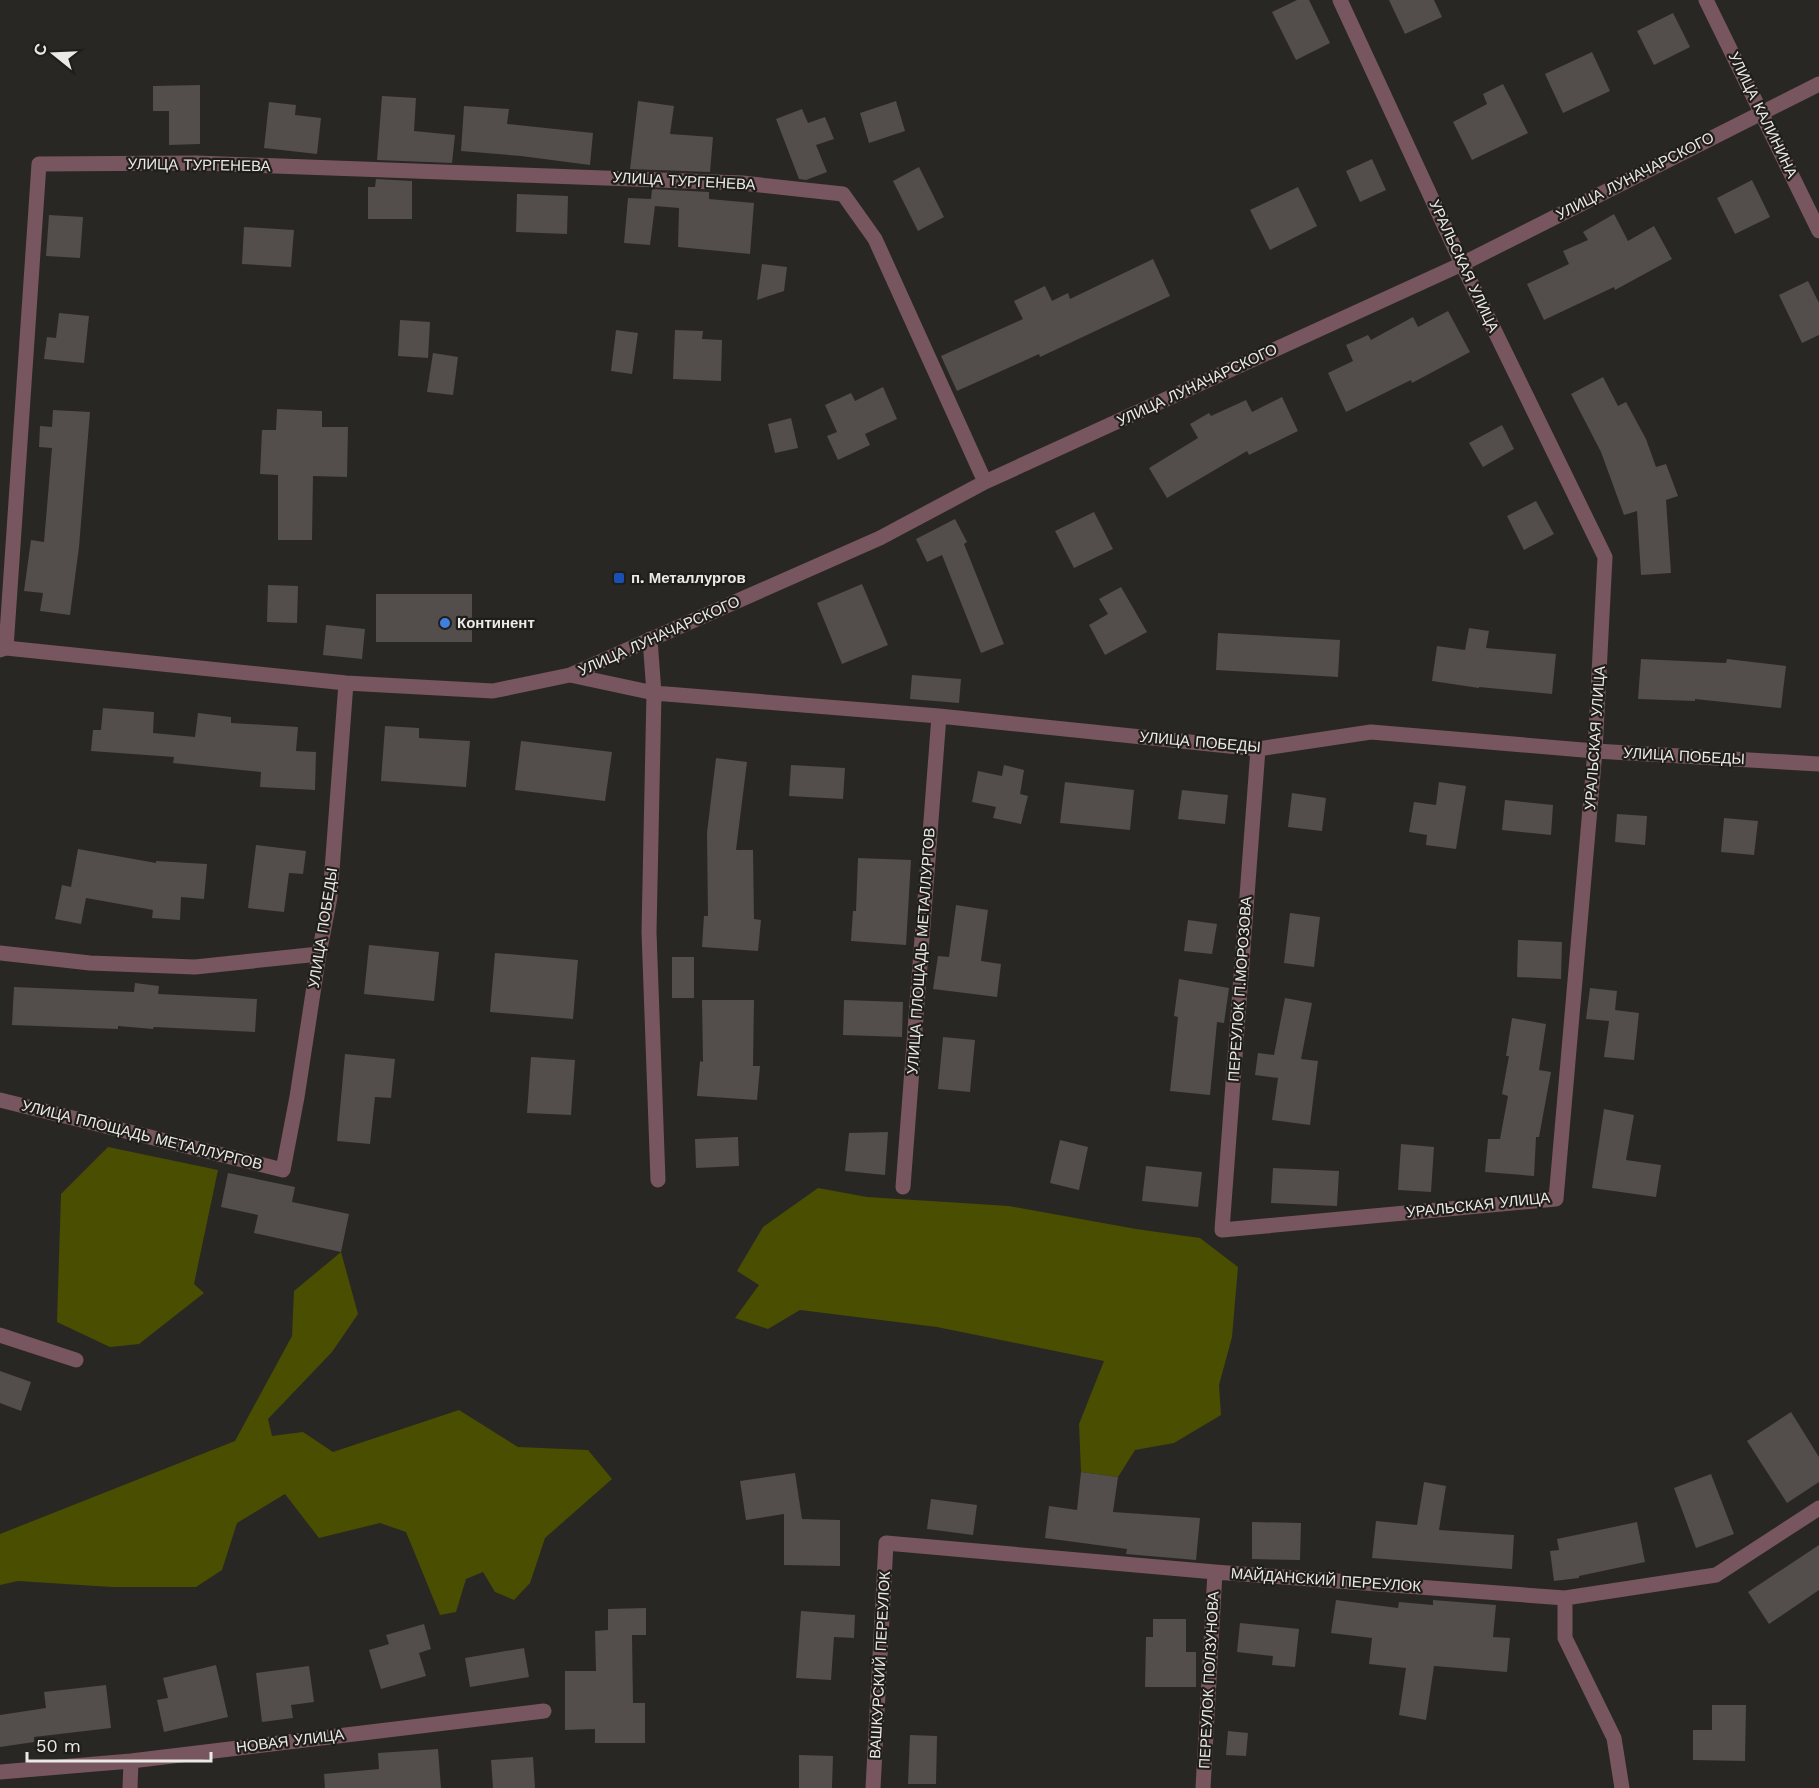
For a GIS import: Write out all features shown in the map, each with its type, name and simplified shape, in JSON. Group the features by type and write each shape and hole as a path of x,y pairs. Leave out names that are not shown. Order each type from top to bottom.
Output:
{"street":[{"name":"УРАЛЬСКАЯ УЛИЦА","path":"1222,1230 1556,1199 1595,751 1605,557 1462,264 1340,0"},
{"name":"УЛИЦА КАЛИНИНА","path":"1706,0 1819,231"},
{"name":"УЛИЦА ЛУНАЧАРСКОГО","path":"570,675 880,538 985,482 1462,264 1819,84"},
{"name":"УЛИЦА ТУРГЕНЕВА","path":"3,649 39,164 196,163 635,179 742,183 843,194 874,240 985,482"},
{"path":"650,639 654,693 649,932 658,1180"},
{"name":"УЛИЦА ПОБЕДЫ","path":"3,649 346,683 493,691 570,675 654,693 939,716 1258,749 1371,732 1595,751 1819,764"},
{"name":"УЛИЦА ПОБЕДЫ","path":"283,1170 330,897 346,683"},
{"name":"УЛИЦА ПЛОЩАДЬ МЕТАЛЛУРГОВ","path":"903,1186 939,716"},
{"name":"ПЕРЕУЛОК П.МОРОЗОВА","path":"1222,1230 1258,749"},
{"path":"0,953 90,963 195,967 319,954"},
{"name":"УЛИЦА ПЛОЩАДЬ МЕТАЛЛУРГОВ","path":"0,1100 283,1170"},
{"path":"0,1335 76,1360"},
{"name":"МАЙДАНСКИЙ ПЕРЕУЛОК","path":"886,1543 1215,1572 1565,1598 1716,1575 1819,1508"},
{"name":"ВАШКУРСКИЙ ПЕРЕУЛОК","path":"873,1788 886,1543"},
{"name":"ПЕРЕУЛОК ПОЛЗУНОВА","path":"1203,1788 1215,1572"},
{"path":"1565,1598 1565,1638 1614,1738 1622,1788"},
{"name":"НОВАЯ УЛИЦА","path":"0,1772 131,1761 544,1711"},
{"path":"130,1788 131,1761"}],"shaded area":[{"path":"108,1147 218,1170 194,1284 204,1293 139,1344 110,1347 57,1322 61,1194"},
{"path":"818,1188 867,1197 1009,1206 1200,1238 1238,1267 1232,1337 1219,1385 1221,1415 1174,1443 1135,1450 1118,1477 1081,1472 1079,1424 1104,1361 937,1327 800,1310 768,1329 735,1318 759,1285 737,1271 763,1227"},
{"path":"341,1252 358,1314 332,1352 268,1419 272,1436 303,1432 333,1452 459,1410 518,1447 588,1450 612,1479 545,1538 530,1583 514,1600 495,1592 483,1572 466,1579 456,1612 440,1615 406,1532 380,1523 319,1538 285,1494 237,1523 222,1570 196,1587 112,1587 18,1581 0,1585 0,1534 235,1441 292,1336 294,1291"}],"building":[{"path":"1297,0 1309,0 1330,43 1296,60 1272,12"},
{"path":"1389,0 1434,0 1442,17 1405,34"},
{"path":"1673,13 1690,47 1654,65 1637,31"},
{"path":"1592,52 1610,91 1563,113 1545,74"},
{"path":"1503,84 1528,133 1472,160 1453,122 1487,104 1483,94"},
{"path":"200,85 200,144 169,145 169,111 153,111 153,86"},
{"path":"382,96 416,98 414,131 455,135 452,163 377,160"},
{"path":"638,101 674,106 670,134 713,137 710,172 630,169"},
{"path":"896,101 905,131 869,143 860,113"},
{"path":"269,102 296,105 295,115 321,118 317,154 264,148"},
{"path":"464,106 509,109 507,124 593,133 590,165 461,151"},
{"path":"802,109 808,123 825,117 834,139 816,145 827,172 806,180 799,179 776,119"},
{"path":"1372,159 1386,190 1360,202 1346,171"},
{"path":"919,167 944,217 918,231 893,181"},
{"path":"376,179 412,181 412,219 368,219 368,187 375,187"},
{"path":"1752,180 1770,217 1735,234 1717,198"},
{"path":"1298,187 1317,226 1270,250 1250,210"},
{"path":"652,189 709,192 709,199 754,203 750,254 678,247 679,208 655,206 650,245 624,243 628,198 651,199"},
{"path":"517,194 568,196 567,234 516,232"},
{"path":"1614,214 1628,241 1654,226 1672,259 1615,290 1614,287 1544,320 1527,284 1569,264 1563,251 1588,240 1583,232"},
{"path":"49,215 83,217 80,258 46,256"},
{"path":"244,227 294,230 291,267 242,264"},
{"path":"1153,259 1170,296 1040,357 1039,354 957,391 941,356 1023,319 1014,301 1045,286 1052,301 1068,293 1070,299"},
{"path":"762,264 787,267 784,291 757,300"},
{"path":"1808,281 1819,303 1819,335 1802,343 1779,295"},
{"path":"1448,311 1470,352 1412,383 1411,380 1346,412 1328,373 1353,361 1346,345 1368,335 1371,340 1413,317 1418,327"},
{"path":"59,313 89,316 84,363 44,359 47,337 56,338"},
{"path":"400,320 430,322 428,358 398,356"},
{"path":"616,330 638,333 632,374 611,371"},
{"path":"675,330 703,331 702,339 722,340 721,381 673,379"},
{"path":"433,353 458,357 453,395 427,392"},
{"path":"1603,377 1618,406 1626,402 1646,439 1656,467 1666,464 1678,496 1666,500 1671,573 1641,575 1637,511 1624,515 1601,452 1571,394"},
{"path":"883,387 897,419 865,434 870,445 838,460 827,436 837,432 825,405 851,393 855,401"},
{"path":"1282,397 1298,431 1249,455 1247,451 1167,498 1149,468 1198,438 1190,424 1209,413 1211,416 1246,400 1252,412"},
{"path":"277,409 322,411 322,427 348,427 347,477 313,476 312,540 278,540 278,475 260,474 262,430 276,430"},
{"path":"53,410 90,412 79,547 70,615 40,611 43,593 24,591 31,540 44,542 52,448 39,447 40,426 52,427"},
{"path":"791,418 798,448 775,453 768,424"},
{"path":"1502,425 1514,449 1483,467 1469,443"},
{"path":"1536,501 1554,534 1524,550 1507,516"},
{"path":"1094,512 1113,549 1074,568 1055,531"},
{"path":"955,519 967,542 964,544 1004,644 981,653 942,555 927,562 916,539"},
{"path":"862,584 888,645 842,664 817,603"},
{"path":"268,585 298,586 297,623 267,622"},
{"path":"1121,587 1147,632 1105,655 1089,625 1108,614 1099,599"},
{"path":"376,594 472,594 472,642 376,642"},
{"path":"326,625 365,629 362,659 323,655"},
{"path":"1469,628 1489,631 1486,648 1556,654 1552,694 1479,688 1432,681 1437,646 1465,650"},
{"path":"1218,633 1340,640 1338,677 1216,670"},
{"path":"1641,659 1726,663 1727,659 1786,666 1781,708 1695,699 1695,701 1638,699"},
{"path":"912,675 961,679 959,703 910,699"},
{"path":"103,708 154,712 153,733 195,737 198,713 231,717 231,723 298,727 296,751 316,752 315,790 260,787 261,772 173,763 174,757 91,751 93,730 101,730"},
{"path":"385,726 419,728 419,738 470,741 466,787 381,781"},
{"path":"521,741 612,752 605,801 515,790"},
{"path":"716,758 747,762 736,850 753,850 754,919 761,920 758,951 702,947 704,916 708,916 707,833"},
{"path":"791,765 845,768 843,799 789,796"},
{"path":"1004,765 1024,770 1020,794 1028,796 1021,824 993,818 996,807 972,802 978,771 1002,776"},
{"path":"1065,782 1134,790 1130,830 1060,823"},
{"path":"1439,782 1466,786 1456,849 1426,845 1427,835 1409,832 1414,802 1436,805"},
{"path":"1182,790 1228,795 1225,824 1178,819"},
{"path":"1292,793 1326,798 1322,831 1288,827"},
{"path":"1505,800 1553,805 1551,835 1502,830"},
{"path":"1617,814 1647,816 1645,845 1615,842"},
{"path":"1724,818 1758,821 1754,855 1721,852"},
{"path":"256,845 306,851 303,874 289,873 284,912 248,908"},
{"path":"78,849 156,863 156,861 207,864 204,899 181,897 180,920 152,918 153,910 86,898 81,924 55,919 62,885 71,887"},
{"path":"858,858 911,860 906,945 851,941 853,911 856,911"},
{"path":"956,905 988,910 981,961 1001,964 997,997 933,989 938,956 949,957"},
{"path":"1290,913 1320,917 1314,967 1284,963"},
{"path":"1188,920 1217,924 1212,954 1184,951"},
{"path":"1518,940 1562,942 1561,979 1517,977"},
{"path":"369,945 439,952 434,1001 364,994"},
{"path":"495,953 578,960 573,1019 490,1012"},
{"path":"672,957 694,957 694,998 672,998"},
{"path":"1179,979 1229,988 1224,1023 1217,1022 1210,1095 1170,1091 1178,1017 1174,1016"},
{"path":"135,983 159,986 158,994 257,999 255,1032 154,1027 153,1029 118,1026 118,1029 12,1025 14,987 134,992"},
{"path":"1590,988 1617,991 1615,1010 1639,1013 1634,1060 1604,1057 1609,1021 1586,1019"},
{"path":"1285,998 1312,1003 1301,1059 1318,1061 1310,1125 1272,1120 1278,1078 1255,1075 1258,1053 1274,1055"},
{"path":"702,1000 754,1000 753,1066 760,1066 757,1100 697,1096 700,1061 703,1062"},
{"path":"844,1000 903,1002 902,1037 843,1035"},
{"path":"1512,1018 1546,1024 1539,1070 1551,1072 1539,1137 1536,1137 1534,1176 1485,1172 1488,1139 1500,1139 1508,1096 1502,1094 1509,1056 1506,1056"},
{"path":"943,1037 975,1040 970,1092 938,1089"},
{"path":"345,1054 395,1059 391,1098 375,1097 370,1144 337,1141"},
{"path":"531,1057 575,1060 571,1115 527,1113"},
{"path":"1604,1109 1634,1115 1626,1160 1661,1165 1656,1197 1592,1188"},
{"path":"888,1132 885,1175 845,1171 849,1133"},
{"path":"738,1137 739,1166 696,1168 695,1139"},
{"path":"1060,1140 1088,1147 1079,1190 1050,1183"},
{"path":"1401,1144 1434,1147 1431,1192 1398,1190"},
{"path":"1146,1166 1202,1172 1198,1207 1142,1201"},
{"path":"1273,1168 1339,1171 1337,1206 1271,1203"},
{"path":"228,1173 295,1187 292,1202 349,1214 341,1252 254,1233 258,1215 221,1207"},
{"path":"0,1371 31,1382 21,1411 0,1403"},
{"path":"1791,1412 1819,1457 1819,1482 1787,1503 1747,1441"},
{"path":"1081,1472 1118,1477 1113,1512 1200,1518 1196,1560 1126,1554 1127,1549 1045,1538 1049,1506 1077,1510"},
{"path":"795,1473 802,1519 840,1520 840,1566 784,1565 784,1514 746,1520 740,1481"},
{"path":"1711,1474 1734,1534 1696,1548 1674,1488"},
{"path":"1424,1482 1446,1486 1439,1530 1514,1535 1512,1569 1372,1558 1376,1521 1417,1525"},
{"path":"931,1499 977,1505 973,1535 927,1529"},
{"path":"1252,1522 1301,1523 1300,1560 1252,1559"},
{"path":"1637,1522 1645,1562 1579,1576 1579,1578 1554,1581 1550,1551 1559,1550 1557,1539"},
{"path":"1819,1545 1819,1590 1769,1624 1748,1592"},
{"path":"1336,1600 1398,1608 1399,1602 1433,1605 1433,1600 1496,1605 1493,1637 1510,1638 1507,1672 1434,1666 1426,1720 1399,1715 1406,1668 1369,1664 1372,1638 1331,1633"},
{"path":"646,1608 646,1635 632,1635 633,1703 645,1703 645,1743 595,1743 595,1729 565,1730 565,1671 596,1671 595,1631 608,1630 608,1609"},
{"path":"801,1611 855,1615 854,1638 834,1637 831,1680 796,1678"},
{"path":"1153,1619 1186,1619 1186,1652 1196,1652 1196,1687 1145,1687 1146,1637 1153,1637"},
{"path":"1240,1623 1299,1629 1295,1667 1272,1665 1273,1656 1237,1652"},
{"path":"424,1624 431,1649 419,1653 426,1676 381,1689 369,1650 389,1644 386,1635"},
{"path":"524,1648 529,1677 470,1687 465,1658"},
{"path":"216,1665 228,1717 164,1732 157,1700 168,1698 163,1678"},
{"path":"309,1666 314,1702 291,1705 293,1718 262,1722 256,1673"},
{"path":"106,1685 111,1728 34,1737 34,1742 0,1747 0,1715 46,1708 44,1692"},
{"path":"1712,1705 1746,1705 1745,1761 1693,1760 1693,1730 1712,1730"},
{"path":"1228,1731 1248,1733 1246,1756 1226,1755"},
{"path":"910,1735 937,1736 936,1784 908,1784"},
{"path":"438,1749 441,1788 325,1788 324,1774 379,1769 378,1753"},
{"path":"799,1755 833,1756 832,1788 799,1788"},
{"path":"533,1757 535,1788 493,1788 491,1760"}],"place":[{"name":"п. Металлургов","path":"619,578"},
{"name":"Континент","path":"445,623"}]}
